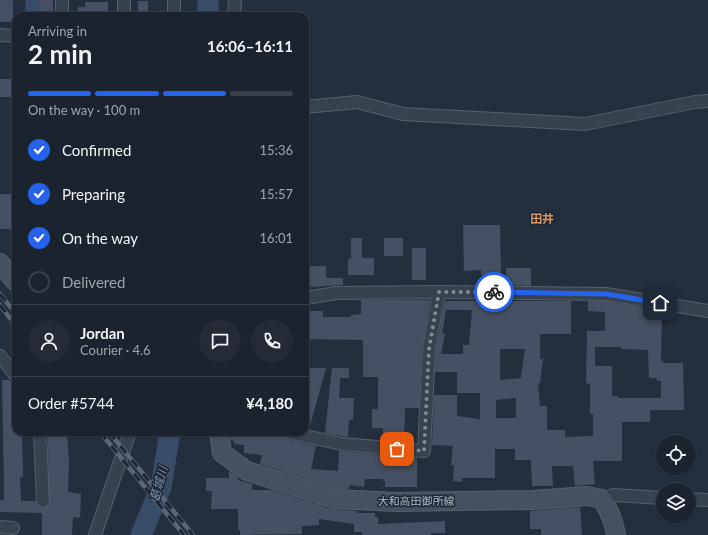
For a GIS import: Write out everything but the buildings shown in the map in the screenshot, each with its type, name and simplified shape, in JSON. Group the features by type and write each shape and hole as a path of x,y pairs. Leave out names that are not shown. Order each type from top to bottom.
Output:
{"main road":[{"path":"0,263 12,277"},
{"name":"大和高田御所線","path":"220,436 222,453 247,471 335,499 396,502 533,500 587,496 602,498"},
{"path":"602,498 614,525 616,535"}],"street":[{"path":"62,0 62,12"},
{"path":"124,0 124,12"},
{"path":"174,0 174,12"},
{"path":"234,12 235,0"},
{"path":"0,35 12,36"},
{"path":"309,107 358,102 403,114 585,124 696,102 708,101"},
{"path":"305,436 342,444 424,451 429,349 439,292"},
{"path":"309,297 337,293 439,292 606,294 708,311"},
{"path":"0,356 12,371"},
{"path":"40,436 43,502"},
{"path":"95,535 98,522 129,436"},
{"path":"602,498 613,495 656,498"},
{"path":"696,499 708,500"},
{"path":"0,527 13,528"}],"waterway":[{"path":"36,0 36,12"},
{"name":"葛城川","path":"208,0 208,12"},
{"name":"葛城川","path":"141,535 161,487 169,436"}],"railway":[{"path":"0,294 12,309"},
{"path":"0,305 12,321"},
{"path":"103,436 184,535"},
{"path":"112,436 193,535"}],"way so far":[{"path":"397,449 424,451 429,349 439,292 494,292"}],"district":[{"name":"田井","path":"542,219"}],"route":[{"path":"494,292 606,294 660,303"}]}
